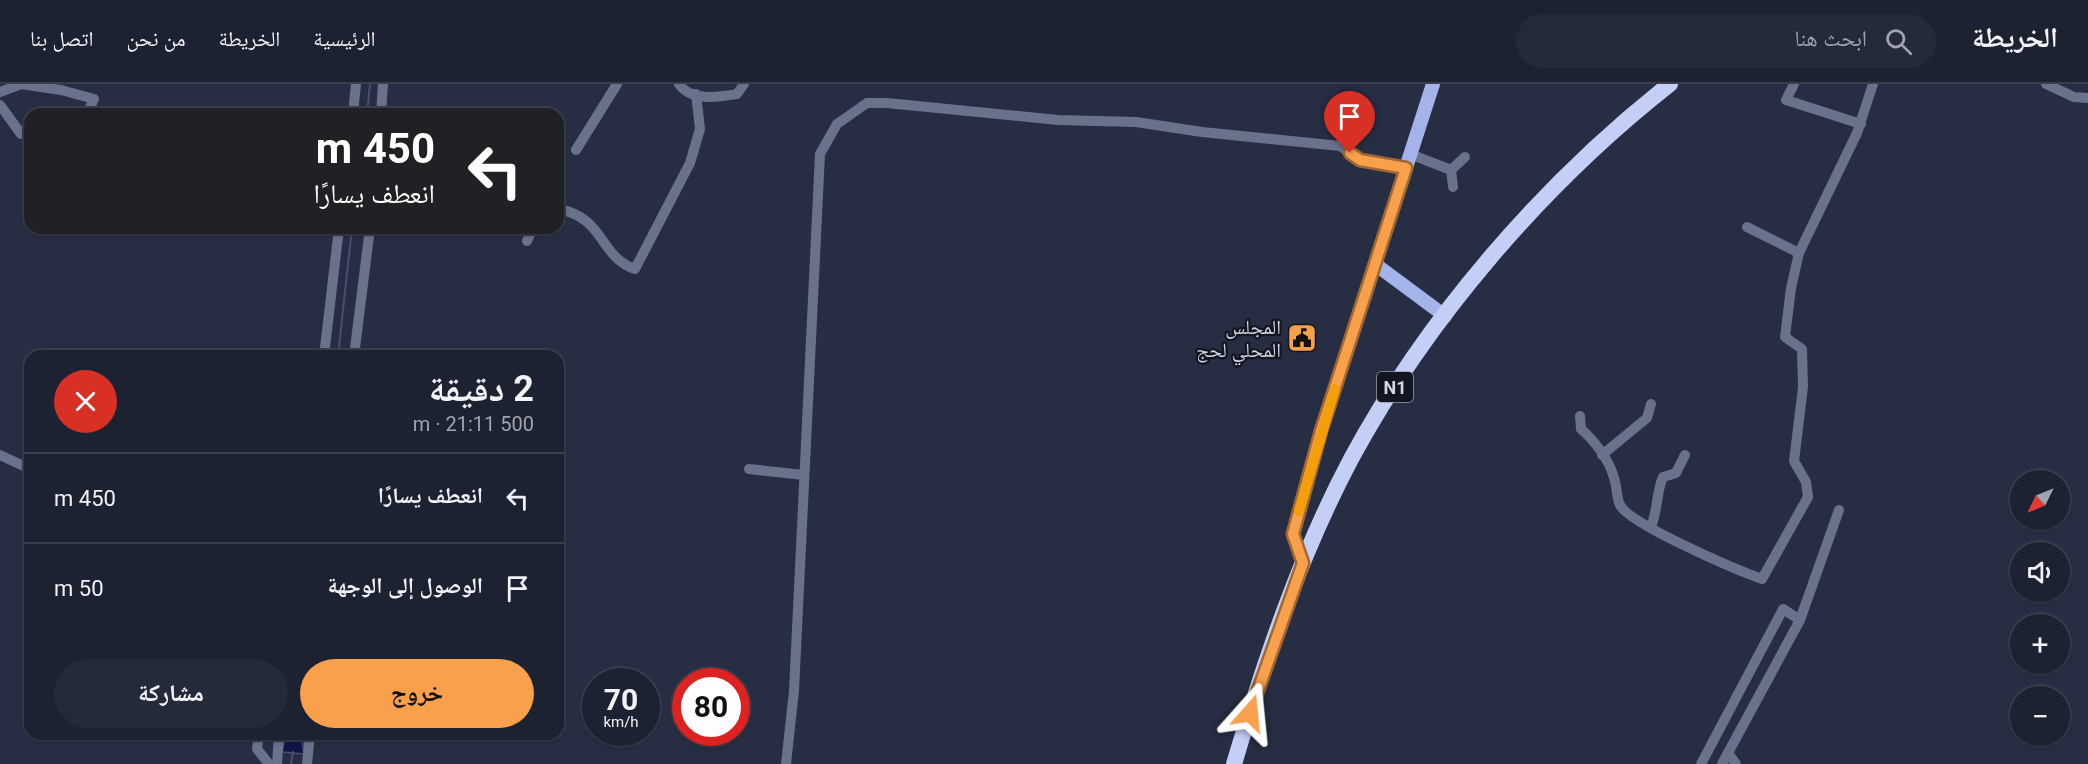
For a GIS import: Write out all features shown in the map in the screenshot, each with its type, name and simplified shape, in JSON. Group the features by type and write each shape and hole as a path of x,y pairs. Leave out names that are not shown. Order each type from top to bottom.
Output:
{"highway":[{"name":"N1","path":"1234,764 1303,563 1331,501 1375,417 1470,282 1548,196 1670,84"}],"main road":[{"path":"1303,563 1293,534 1321,431 1432,84"},
{"path":"1375,264 1445,316"}],"street":[{"path":"0,92 21,84 61,90 94,99 90,108"},
{"path":"353,108 356,84"},
{"path":"381,108 383,84"},
{"path":"576,150 618,84"},
{"path":"680,84 683,89 710,99 737,94 744,84"},
{"path":"1794,84 1786,100 1861,124"},
{"path":"1580,416 1581,429 1602,455 1614,476 1621,506 1635,520 1652,526 1727,566 1762,579 1808,497 1806,482 1794,461 1803,387 1802,349 1785,337 1791,288 1799,253 1861,124 1873,84"},
{"path":"2046,84 2074,96 2088,98"},
{"path":"564,210 588,220 621,264 635,269 690,163 700,129 696,94"},
{"path":"786,764 794,691 820,154 837,124 867,103 1059,120 1136,122 1202,132 1340,146 1360,160 1406,168"},
{"path":"0,105 21,134 24,134"},
{"path":"1410,154 1451,170"},
{"path":"1451,170 1465,157"},
{"path":"1451,170 1453,187"},
{"path":"1747,227 1799,253"},
{"path":"325,350 338,234"},
{"path":"355,350 369,234"},
{"path":"527,241 530,234"},
{"path":"1602,455 1647,418 1651,404"},
{"path":"0,455 24,466"},
{"path":"1652,526 1658,510 1658,488 1663,477 1676,473 1685,455"},
{"path":"749,469 804,475"},
{"path":"1722,764 1800,620 1839,510"},
{"path":"1701,764 1783,609 1800,620"},
{"path":"258,740 257,749 269,764"},
{"path":"277,764 279,740"},
{"path":"307,764 309,740"},
{"path":"1728,753 1736,764"}],"shaded area":[{"path":"285,740 302,740 304,754 282,752"}],"waterway":[{"path":"368,108 370,84"},
{"path":"339,350 351,234"},
{"path":"291,764 293,752"}],"slow traffic":[{"path":"1299,511 1335,389"}],"place":[{"name":"المجلس المحلي لحج","path":"1302,338"}],"route":[{"path":"1250,713 1303,563 1293,534 1321,431 1406,168 1360,160 1350,153"}]}
